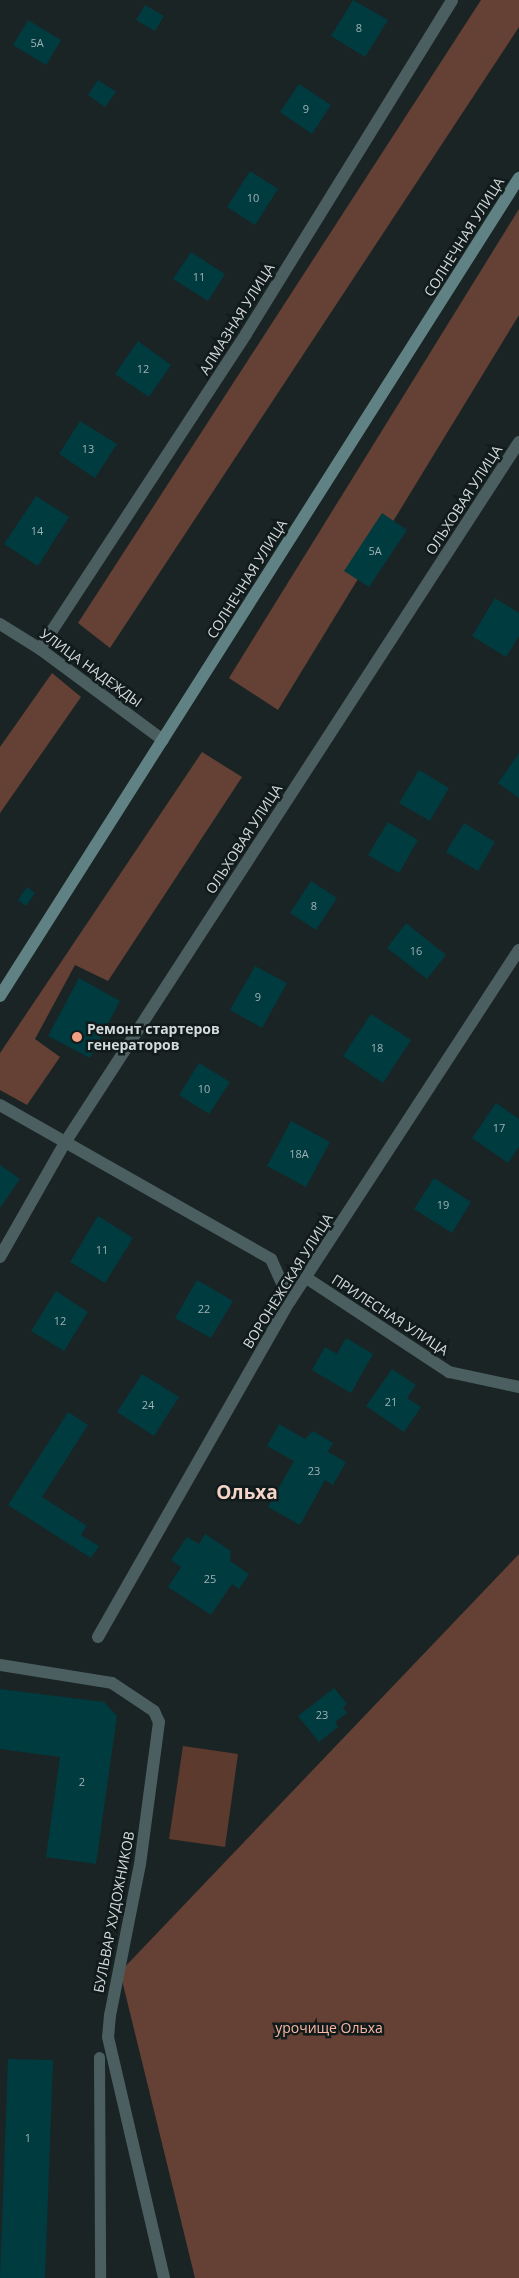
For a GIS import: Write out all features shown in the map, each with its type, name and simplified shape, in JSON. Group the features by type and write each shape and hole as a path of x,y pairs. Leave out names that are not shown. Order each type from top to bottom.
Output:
{"street":[{"name":"АЛМАЗНАЯ УЛИЦА","path":"40,649 246,334 452,0"},
{"name":"СОЛНЕЧНАЯ УЛИЦА","path":"0,996 519,178"},
{"name":"ОЛЬХОВАЯ УЛИЦА","path":"0,1257 66,1141 519,442"},
{"name":"УЛИЦА НАДЕЖДЫ","path":"0,624 40,649 163,740"},
{"name":"ВОРОНЕЖСКАЯ УЛИЦА","path":"98,1637 290,1301 519,950"},
{"path":"0,1105 271,1259 290,1301"},
{"name":"ПРИЛЕСНАЯ УЛИЦА","path":"306,1277 449,1372 519,1387"},
{"name":"БУЛЬВАР ХУДОЖНИКОВ","path":"0,1665 112,1684 154,1711 159,1722 140,1864 110,2015 108,2037 164,2278"}],"lane":[{"path":"98,2057 100,2278"}],"shaded area":[{"path":"183,1746 238,1754 225,1847 169,1839"}],"green space":[{"path":"481,0 519,0 519,27 110,648 78,623"},
{"path":"519,209 519,315 278,710 229,678"},
{"path":"52,673 81,697 0,813 0,747"},
{"path":"202,752 242,777 108,981 75,965 35,1039 60,1057 27,1105 0,1090 0,1053"},
{"name":"урочище Ольха","path":"519,1554 519,2278 195,2278 120,1972"}],"building":[{"path":"353,0 388,20 365,57 331,36"},
{"path":"145,5 164,16 155,31 136,20"},
{"path":"28,20 61,40 46,65 13,45"},
{"path":"98,80 116,92 105,107 88,95"},
{"path":"299,84 331,105 312,134 280,112"},
{"path":"250,171 278,189 255,225 227,207"},
{"path":"191,252 225,274 208,301 173,279"},
{"path":"138,341 171,365 149,397 115,374"},
{"path":"80,421 117,444 95,478 59,454"},
{"path":"36,496 69,517 38,566 4,544"},
{"path":"382,513 407,530 369,587 344,571"},
{"path":"495,598 519,613 519,636 506,657 472,636"},
{"path":"519,753 519,798 498,783"},
{"path":"419,770 449,788 430,821 399,803"},
{"path":"388,822 418,840 399,873 368,855"},
{"path":"464,823 495,842 478,871 446,852"},
{"path":"311,881 337,898 316,930 290,913"},
{"path":"27,887 35,893 26,906 18,900"},
{"path":"406,923 446,955 427,979 387,948"},
{"path":"255,966 287,983 262,1028 230,1010"},
{"path":"79,978 120,1001 90,1058 48,1036"},
{"path":"371,1014 411,1040 383,1083 343,1056"},
{"path":"199,1063 230,1082 209,1114 179,1095"},
{"path":"496,1103 519,1119 519,1147 508,1163 472,1138"},
{"path":"291,1121 330,1142 306,1187 267,1166"},
{"path":"0,1165 20,1179 0,1208"},
{"path":"434,1178 471,1202 452,1233 414,1209"},
{"path":"98,1216 133,1238 105,1283 70,1262"},
{"path":"197,1280 233,1301 211,1338 175,1318"},
{"path":"56,1291 88,1312 64,1351 31,1331"},
{"path":"346,1338 373,1354 351,1393 312,1370 325,1347 337,1354"},
{"path":"392,1369 416,1385 407,1398 421,1407 404,1432 366,1406"},
{"path":"142,1374 179,1397 154,1436 117,1412"},
{"path":"68,1412 88,1425 42,1497 87,1526 81,1535 99,1546 91,1558 8,1505"},
{"path":"279,1424 305,1439 313,1431 333,1443 328,1452 346,1462 333,1485 325,1480 300,1525 268,1507 294,1461 267,1446"},
{"path":"205,1534 231,1551 230,1561 249,1574 239,1589 232,1584 211,1615 168,1587 181,1567 171,1560 187,1537 199,1544"},
{"path":"334,1688 347,1704 343,1708 347,1713 335,1722 338,1727 319,1742 298,1716"},
{"path":"0,1689 104,1702 117,1716 96,1864 46,1857 60,1757 0,1749"},
{"path":"8,2059 53,2060 45,2278 0,2278"}],"place":[{"name":"Ремонт стартеров генераторов","path":"77,1037"}],"district":[{"name":"Ольха","path":"247,1493"}]}
